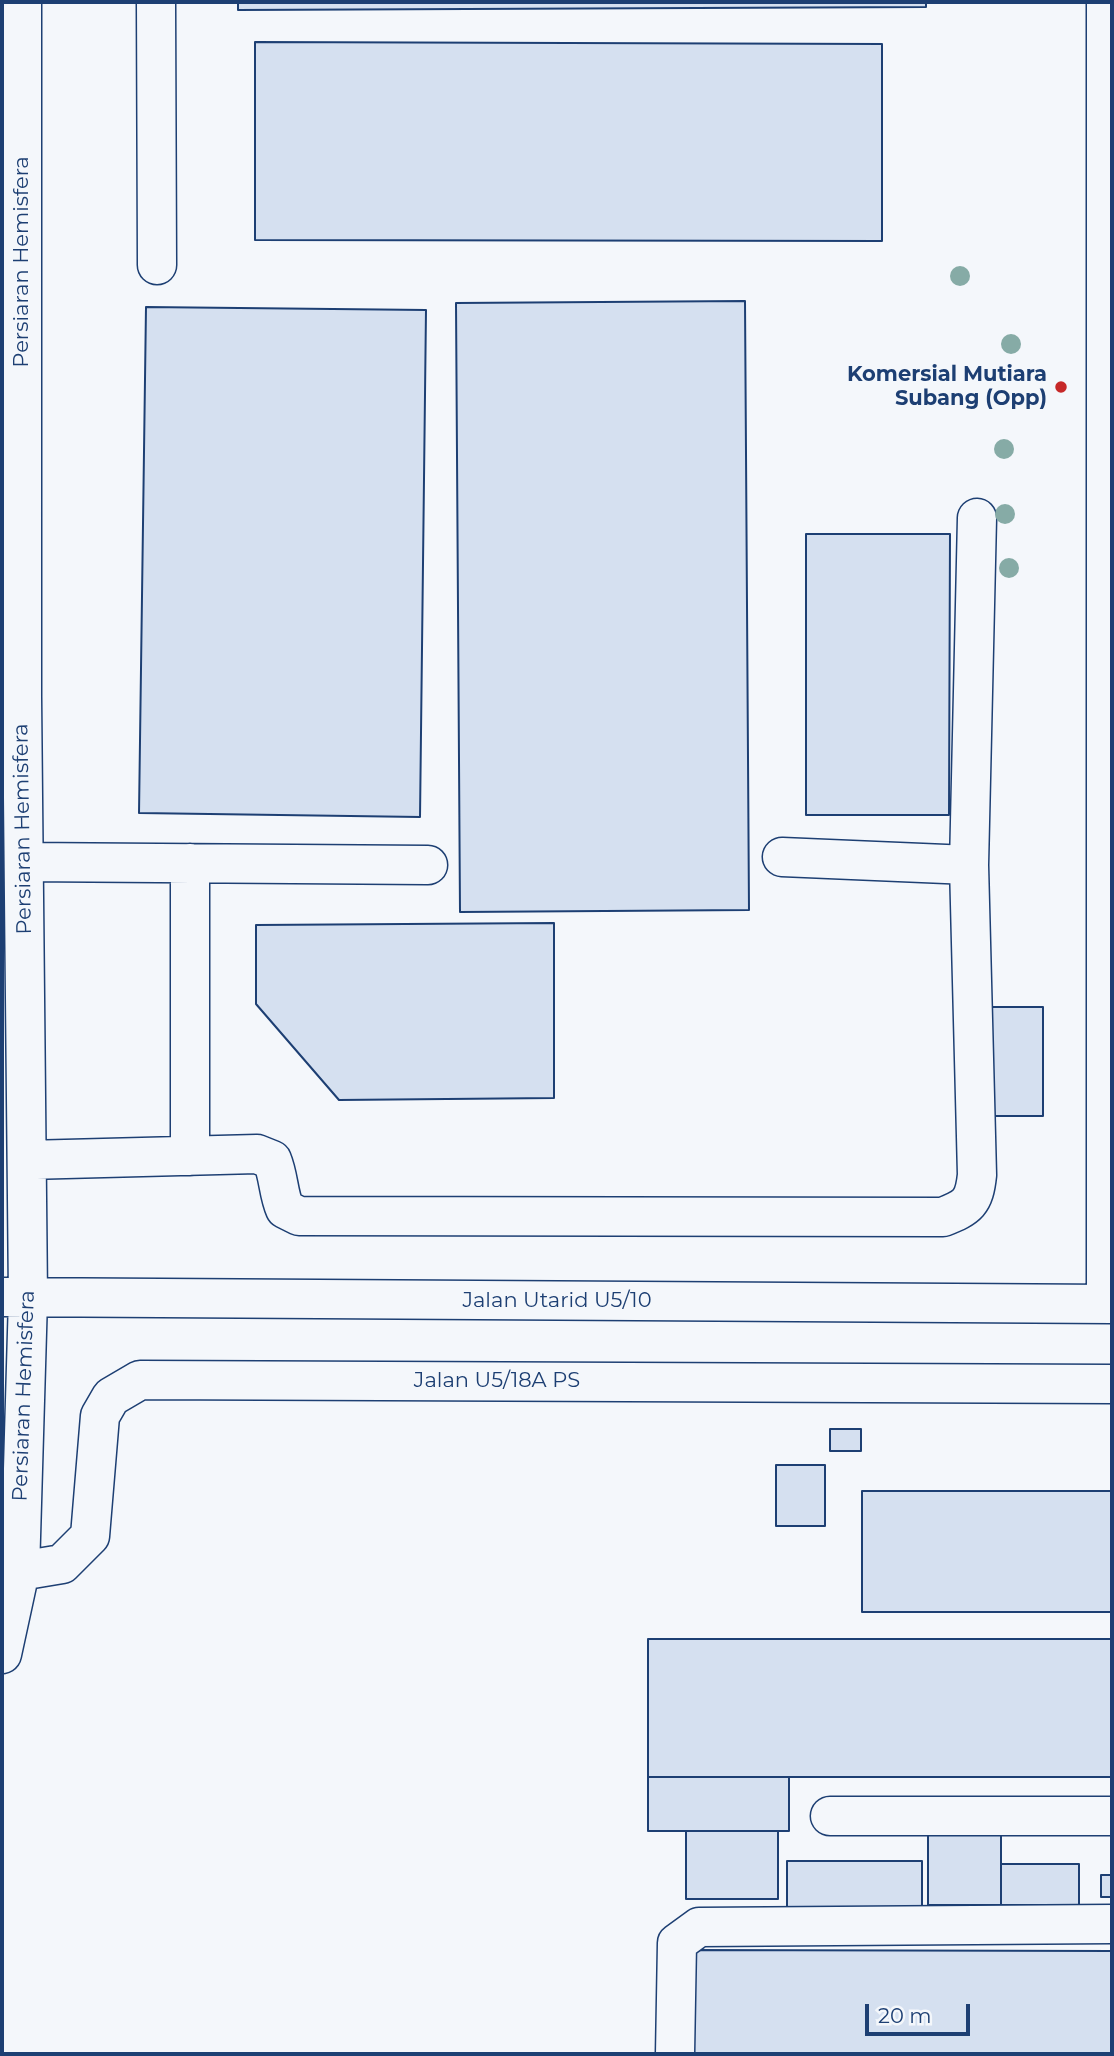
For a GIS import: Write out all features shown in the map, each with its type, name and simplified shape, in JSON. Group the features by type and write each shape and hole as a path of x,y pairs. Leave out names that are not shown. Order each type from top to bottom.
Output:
{"street":[{"name":"Persiaran Hemisfera","path":"2,1654 20,1572 15,1298 27,1160 24,862 12,697 22,2"},
{"path":"156,2 157,265"},
{"path":"1106,2 1109,177 1109,1304"},
{"path":"27,1160 257,1154 272,1160 279,1175 279,1195 285,1209 299,1216 943,1217 964,1209 975,1195 977,1175 970,865 977,518"},
{"path":"782,857 970,865"},
{"path":"24,862 428,865"},
{"path":"190,863 190,1156"},
{"name":"Jalan Utarid U5/10","path":"15,1298 1109,1304"},
{"name":"Jalan U5/18A PS","path":"20,1572 62,1564 90,1536 100,1416 111,1397 140,1380 1112,1384"},
{"path":"830,1816 1112,1816"},
{"path":"675,2054 677,1943 699,1927 1112,1924"}],"building":[{"path":"238,2 926,2 926,7 238,10"},
{"path":"255,42 882,44 882,241 255,240"},
{"path":"745,301 749,910 460,912 456,303"},
{"path":"146,307 426,310 420,817 139,813"},
{"path":"806,534 950,534 949,815 806,815"},
{"path":"554,923 554,1098 339,1100 256,1004 256,925"},
{"path":"989,1007 1043,1007 1043,1116 989,1116"},
{"path":"830,1429 861,1429 861,1451 830,1451"},
{"path":"776,1465 825,1465 825,1526 776,1526"},
{"path":"862,1491 1112,1491 1112,1612 862,1612"},
{"path":"648,1639 1112,1639 1112,1777 648,1777"},
{"path":"648,1777 789,1777 789,1831 648,1831"},
{"path":"686,1831 778,1831 778,1899 686,1899"},
{"path":"928,1833 1001,1833 1001,1905 928,1905"},
{"path":"787,1861 922,1861 922,1907 787,1907"},
{"path":"1001,1864 1079,1864 1079,1905 1001,1905"},
{"path":"1101,1875 1112,1875 1112,1897 1101,1897"},
{"path":"687,1950 1112,1951 1112,2054 689,2054"}],"place":[{"name":"Komersial Mutiara Subang (Opp)","path":"1061,387"}]}
